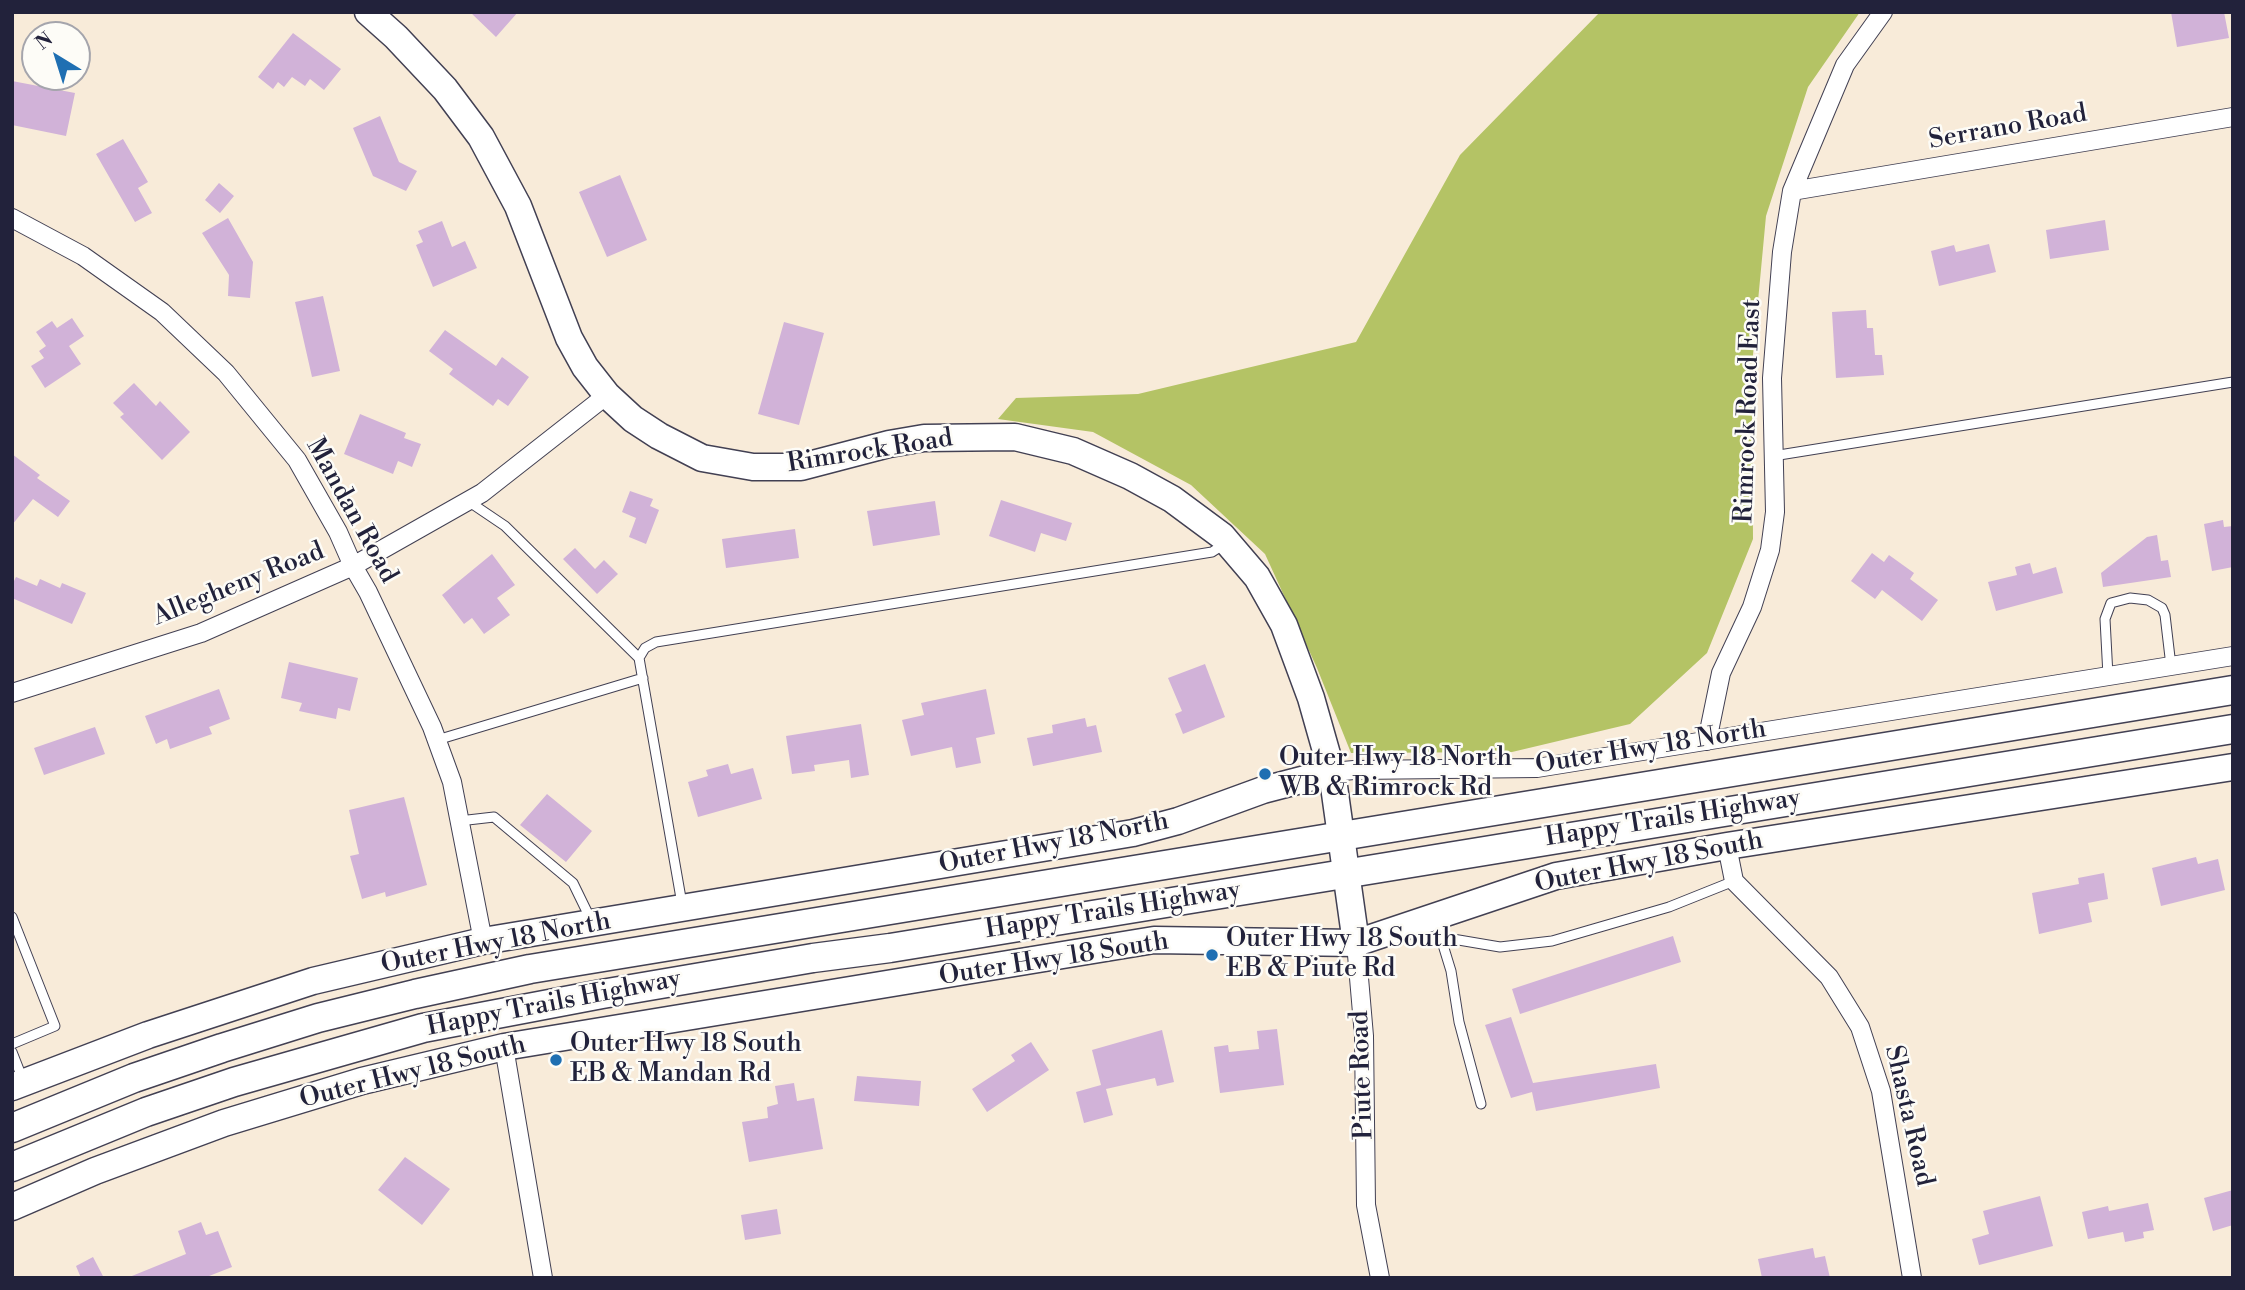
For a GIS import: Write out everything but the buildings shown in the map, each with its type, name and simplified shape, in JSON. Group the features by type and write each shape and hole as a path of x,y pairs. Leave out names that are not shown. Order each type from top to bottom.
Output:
{"main road":[{"name":"Happy Trails Highway","path":"12,1128 134,1078 318,1018 530,969 2233,690"},
{"name":"Happy Trails Highway","path":"12,1167 146,1112 234,1082 423,1028 602,993 2233,729"}],"street":[{"name":"Rimrock Road","path":"368,12 396,37 445,89 481,137 518,206 569,338 584,367 607,395 642,425 702,458 754,467 801,467 889,444 924,438 1016,438 1073,451 1130,476 1172,499 1227,542 1257,577 1284,625 1311,698 1332,772 1347,872"},
{"name":"Rimrock Road East","path":"1707,741 1721,674 1752,607 1770,550 1775,512 1772,378 1782,252 1792,191 1845,65 1883,12"},
{"name":"Serrano Road","path":"1792,191 2233,117"},
{"name":"Mandan Road","path":"12,218 83,256 162,312 226,373 297,460 338,532 437,740 452,782 483,942"},
{"name":"Allegheny Road","path":"12,693 201,633 353,566 482,493 607,395"},
{"name":"Outer Hwy 18 North","path":"18,1084 148,1035 313,982 483,942 1133,834 1178,821 1263,790 1332,772 1537,768 2233,656"},
{"name":"Outer Hwy 18 South","path":"12,1207 95,1171 224,1123 362,1081 505,1047 1154,940 1356,943 1437,927 1556,876 1727,846 2233,766"},
{"path":"1727,846 1734,881"},
{"name":"Piute Road","path":"1347,872 1364,1036 1366,1205 1380,1278"},
{"name":"Shasta Road","path":"1734,881 1829,977 1860,1027 1881,1091 1912,1278"},
{"path":"505,1047 543,1278"}],"lane":[{"path":"1773,456 2233,382"},
{"path":"467,501 505,526 639,658 683,909"},
{"path":"639,658 645,648 656,642 1212,552 1227,542"},
{"path":"2108,676 2105,619 2111,603 2130,598 2148,600 2162,608 2171,666"},
{"path":"437,740 642,678"},
{"path":"459,821 494,817 573,883 593,924"},
{"path":"1437,927 1500,947 1552,941 1670,907 1734,881"},
{"path":"12,917 55,1026 12,1044"},
{"path":"1437,927 1451,971 1460,1022 1481,1104"},
{"path":"12,1052 18,1084"}],"green space":[{"path":"1600,12 1860,12 1808,87 1766,216 1752,365 1753,539 1707,653 1630,724 1512,752 1351,753 1317,668 1265,554 1191,485 1093,432 998,419 1016,398 1138,394 1356,342 1460,155"}],"place":[{"name":"Outer Hwy 18 North WB & Rimrock Rd","path":"1265,774"},
{"name":"Outer Hwy 18 South EB & Piute Rd","path":"1212,955"},
{"name":"Outer Hwy 18 South EB & Mandan Rd","path":"556,1060"}]}
